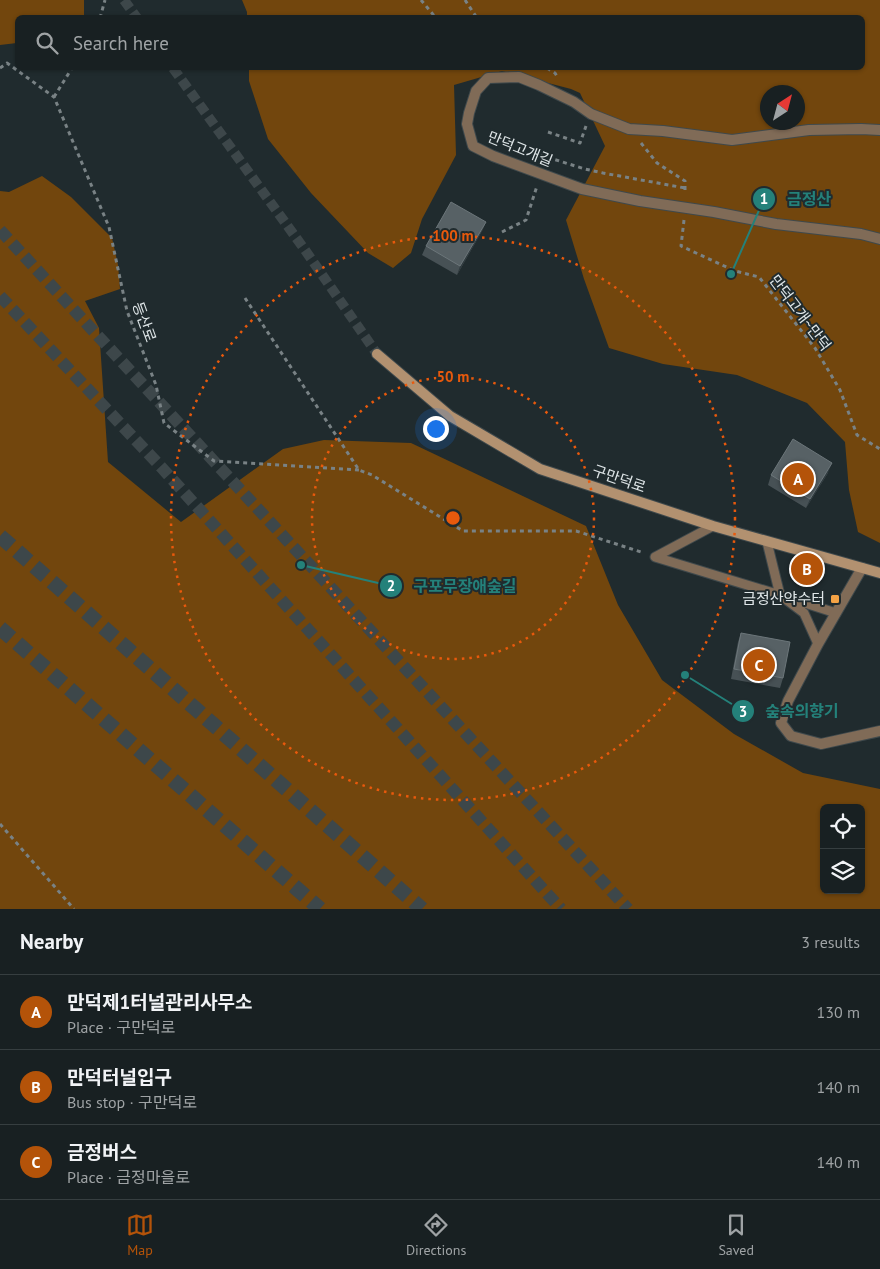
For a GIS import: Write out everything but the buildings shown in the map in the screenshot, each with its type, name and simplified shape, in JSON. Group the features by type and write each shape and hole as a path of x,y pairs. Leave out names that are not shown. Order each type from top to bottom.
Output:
{"main road":[{"name":"구만덕로","path":"377,354 450,416 540,469 713,526 880,573"}],"street":[{"name":"만덕고개길","path":"880,130 810,130 732,140 663,131 629,129 591,114 574,102 519,77 488,78 476,91 467,124 472,146 493,156 582,189 640,201 776,224 862,234 880,239"},
{"path":"862,568 788,701 781,723 791,736 821,744 880,731"}],"lane":[{"path":"655,557 713,526"},
{"path":"767,542 780,595 804,613 818,644"},
{"path":"655,557 836,614"}],"path":[{"path":"101,15 105,0"},
{"path":"421,0 434,15"},
{"path":"465,0 475,15"},
{"path":"0,68 7,63 15,69"},
{"path":"17,70 54,97 71,70"},
{"name":"등산로","path":"54,97 109,228 127,311 156,385 164,423 214,461 359,470"},
{"path":"548,132 580,143 591,114"},
{"path":"540,155 602,173 686,188 685,181 657,163 629,129"},
{"path":"502,232 526,220 541,174"},
{"name":"만덕고개~만덕","path":"686,188 681,246 735,271 759,278 815,348 840,390 857,435 880,449"},
{"path":"245,298 359,470 372,475 463,531 576,531 655,557"},
{"path":"0,824 74,909"}],"shaded area":[{"path":"0,0 84,0 84,15 15,15 15,43 0,45"},
{"path":"242,0 880,0 880,543 858,532 849,490 845,442 807,403 737,375 663,364 609,348 584,279 566,220 605,146 580,93 502,71 454,85 456,155 422,219 411,253 393,268 368,253 311,193 268,139 249,81 249,70 865,70 865,15 247,15"},
{"path":"42,176 71,197 112,238 118,265 120,289 85,301 99,328 108,462 181,522 283,449 324,440 411,443 586,526 618,605 662,680 734,734 803,773 880,789 880,909 0,909 0,191 9,192"}],"tunnel":[{"path":"124,0 135,15"},
{"path":"174,70 305,250 377,354"},
{"path":"0,230 628,909"},
{"path":"0,296 162,468 561,909"},
{"path":"0,536 422,909"},
{"path":"0,628 320,909"}],"place":[{"name":"금정산","path":"731,274"},
{"name":"만덕제1터널관리사무소","path":"798,479"},
{"name":"구포무장애숲길","path":"301,565"},
{"name":"만덕터널입구","path":"807,569"},
{"name":"금정산약수터","path":"835,599"},
{"name":"금정버스","path":"759,665"},
{"name":"숲속의향기","path":"685,675"}]}
